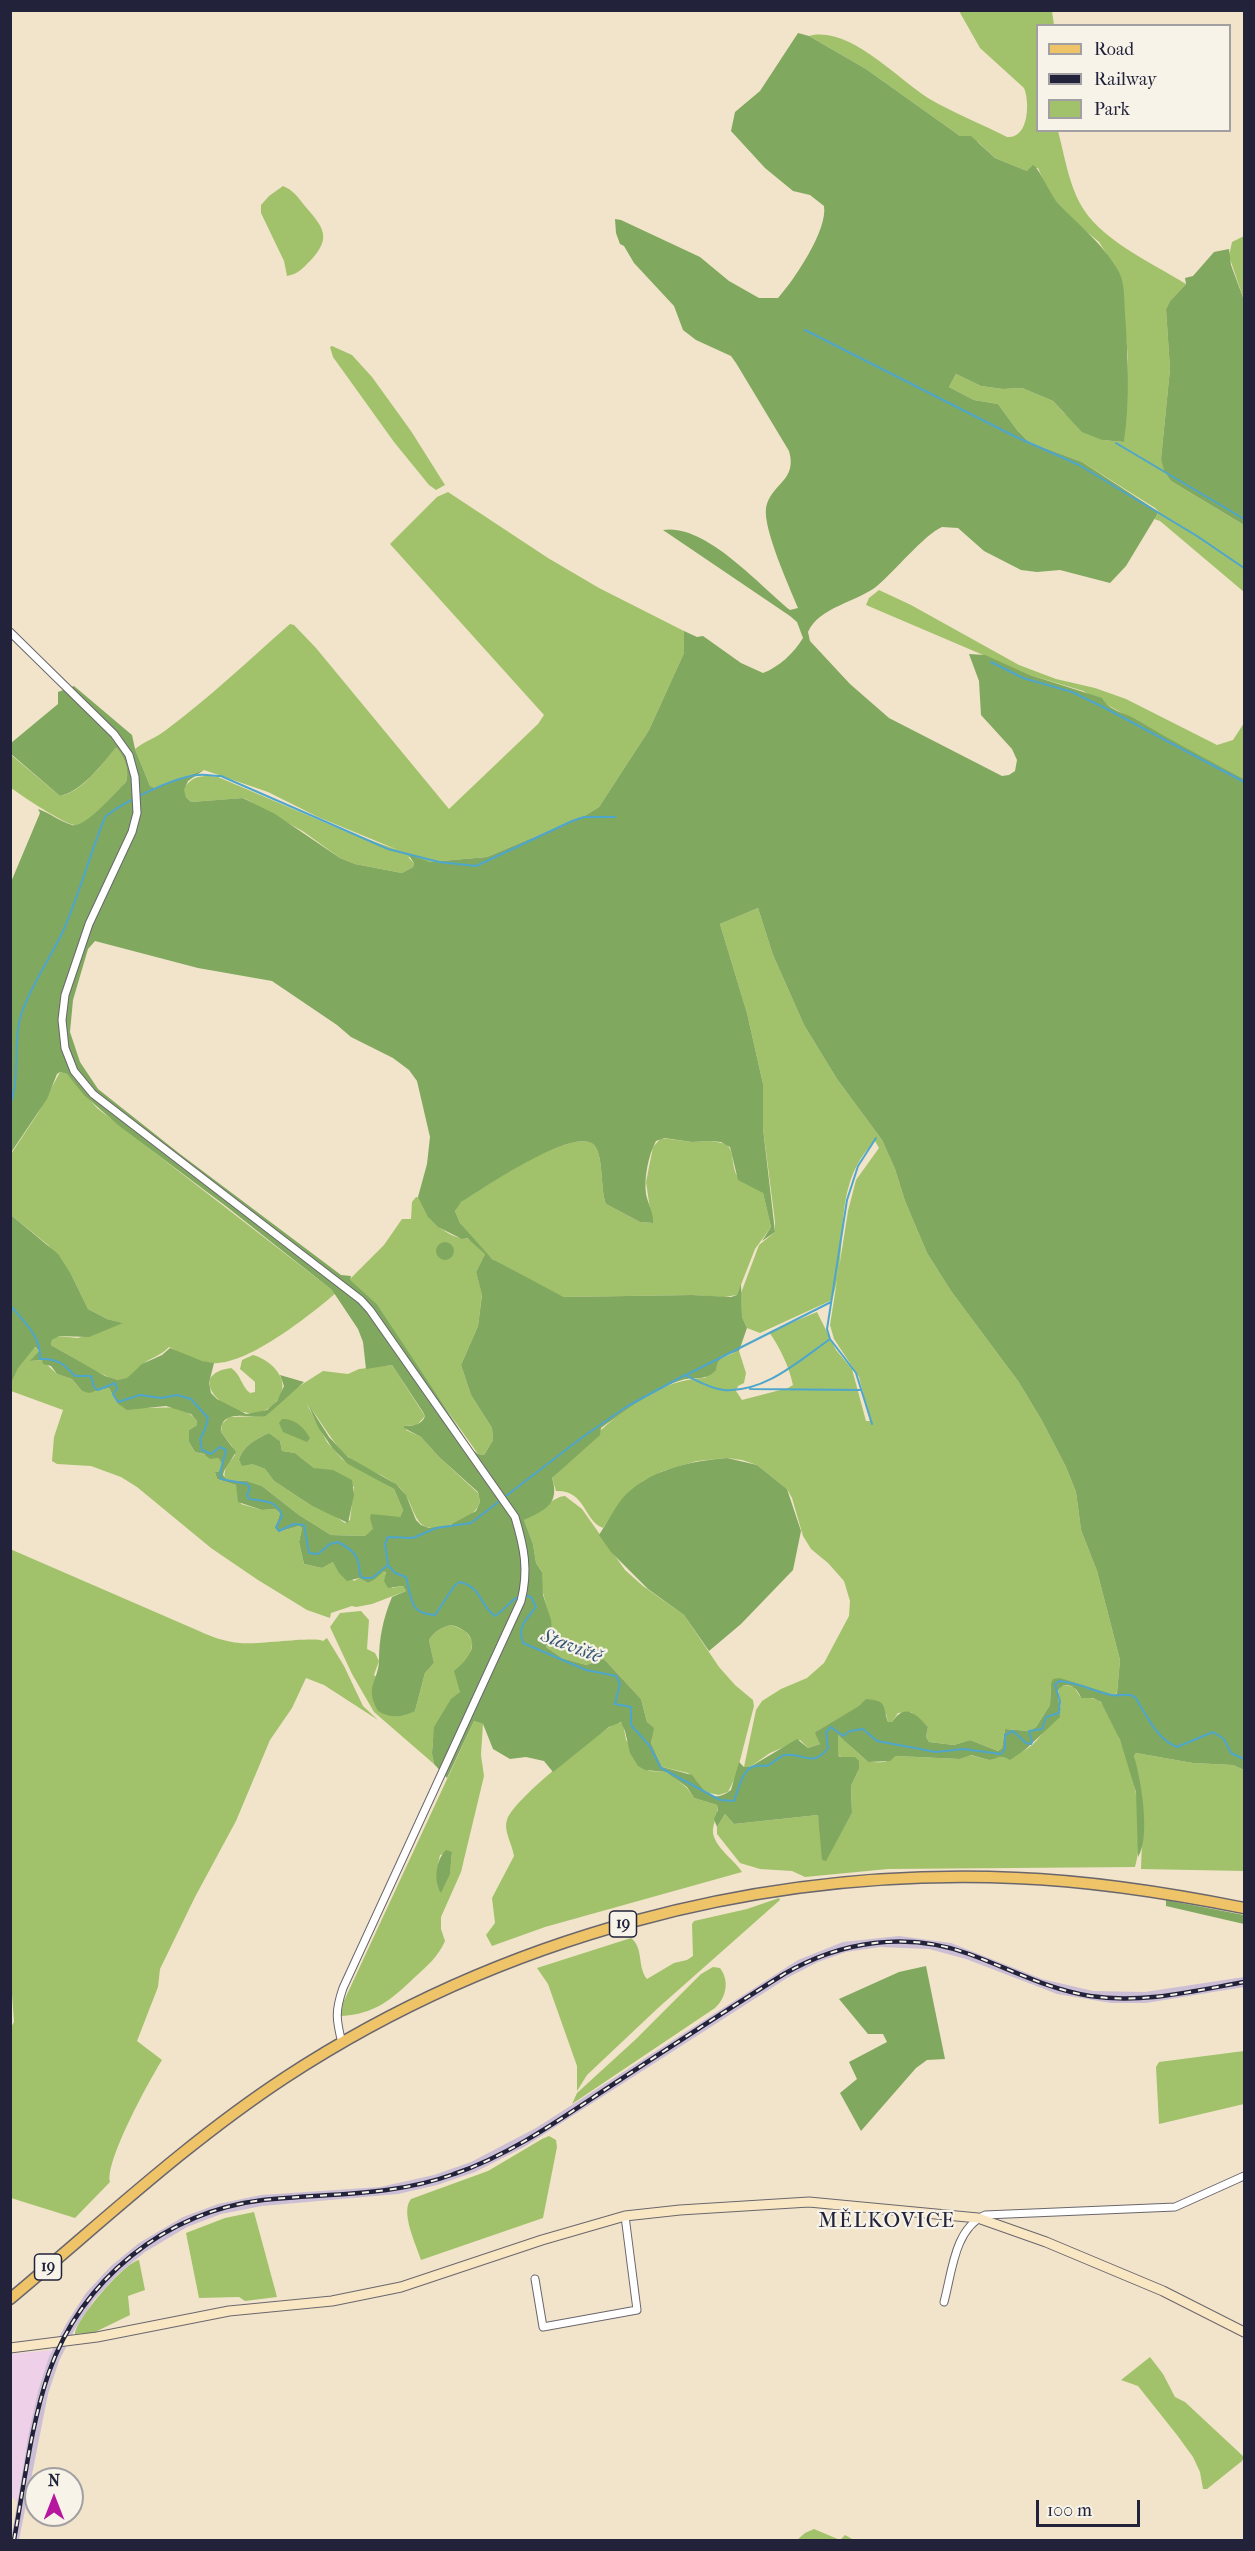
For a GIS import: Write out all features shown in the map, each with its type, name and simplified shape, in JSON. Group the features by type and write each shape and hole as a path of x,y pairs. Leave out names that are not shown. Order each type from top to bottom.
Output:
{"main road":[{"name":"19","path":"10,2299 202,2137 287,2076 413,2005 530,1954 625,1923 714,1901 786,1889 894,1878 1015,1878 1131,1888 1245,1908"}],"street":[{"path":"10,632 114,734 129,755 135,777 137,813 132,832 89,924 64,995 62,1020 64,1048 74,1071 93,1094 366,1305 514,1517 524,1549 526,1582 521,1601 343,1988 336,2007 336,2019 342,2043"},
{"path":"944,2302 961,2238 978,2218 985,2215 1175,2206 1245,2176"},
{"path":"10,2348 97,2337 229,2311 332,2301 401,2287 542,2240 625,2216 680,2210 809,2202 978,2218 1046,2242 1163,2291 1245,2332"},
{"path":"535,2279 543,2327 637,2310 625,2216"}],"shaded area":[{"path":"899,1936 951,1943 1042,1979 1093,1991 1145,1992 1244,1977 1244,1987 1146,2003 1111,2003 1057,1994 966,1959 929,1949 880,1947 846,1952 818,1962 787,1978 524,2147 475,2172 437,2185 398,2194 262,2206 221,2214 187,2227 145,2252 118,2274 94,2300 75,2329 59,2361 48,2394 34,2467 24,2467 24,2515 19,2540 11,2540 29,2432 38,2391 49,2357 86,2293 111,2266 139,2243 183,2217 218,2204 261,2195 380,2187 434,2175 471,2162 536,2128 798,1960 843,1942"},
{"path":"53,2350 38,2390 17,2502 10,2495 10,2354"}],"green space":[{"path":"959,11 1052,11 1054,24 1036,24 1036,132 1058,132 1075,192 1093,222 1131,252 1186,284 1170,301 1166,309 1170,369 1161,459 1171,481 1244,525 1244,567 1242,566 1244,568 1244,592 1160,521 1154,519 1159,512 1155,508 1082,462 1029,442 998,404 974,400 949,387 956,374 981,386 1003,389 1022,388 1053,401 1064,413 1102,440 1124,442 1128,358 1120,275 1099,242 1073,220 1049,193 1038,168 1027,171 995,158 978,142 960,136 866,69 809,36 824,35 840,38 872,55 928,98 1007,137 1014,136 1024,126 1026,118 1027,102 1024,88 980,48"},
{"path":"798,33 809,36 866,69 960,136 971,136 995,158 1027,171 1033,165 1036,167 1058,203 1098,243 1121,276 1128,362 1124,442 1102,440 1082,432 1053,401 1022,388 1003,389 981,386 956,374 949,387 974,400 998,404 1029,442 1082,462 1162,514 1158,513 1126,566 1110,583 1060,570 1037,572 1021,570 984,551 958,528 942,527 927,537 869,592 821,617 808,632 810,641 850,684 889,718 1002,776 1015,771 1017,760 1012,749 981,715 979,681 969,654 985,655 1030,675 1102,698 1113,709 1132,717 1244,779 1244,1770 1233,1765 1193,1763 1136,1753 1134,1756 1144,1808 1144,1836 1138,1857 1136,1792 1120,1740 1101,1702 1093,1698 1081,1698 1075,1688 1067,1685 1058,1690 1060,1717 1026,1749 1010,1760 1002,1757 989,1760 971,1755 960,1759 896,1756 890,1761 868,1762 838,1735 838,1755 855,1757 859,1761 859,1769 851,1786 852,1813 826,1861 822,1860 818,1815 734,1824 725,1814 717,1827 714,1819 718,1810 717,1805 694,1798 687,1787 666,1772 645,1770 638,1766 630,1753 621,1722 609,1727 553,1772 544,1761 526,1757 510,1759 493,1749 483,1724 474,1721 447,1778 434,1764 432,1753 434,1727 451,1699 460,1692 454,1671 470,1652 472,1640 468,1634 452,1625 439,1630 429,1640 434,1663 425,1673 415,1711 397,1716 378,1711 372,1690 378,1668 382,1629 392,1597 406,1591 403,1586 388,1588 384,1581 386,1573 384,1571 368,1583 359,1578 347,1581 333,1562 322,1568 304,1564 299,1542 302,1528 299,1526 278,1532 275,1528 280,1513 275,1509 262,1510 238,1502 236,1485 217,1479 215,1472 220,1471 222,1463 218,1458 210,1459 204,1454 195,1452 189,1442 189,1430 197,1425 197,1421 191,1414 166,1406 127,1410 117,1403 109,1388 89,1393 82,1391 72,1379 57,1374 51,1366 43,1364 42,1360 30,1361 39,1351 35,1347 18,1368 11,1383 11,1215 58,1254 71,1274 88,1309 107,1319 123,1323 89,1337 59,1336 52,1340 51,1345 105,1376 118,1380 127,1378 142,1364 162,1355 170,1348 202,1361 214,1363 209,1383 211,1393 217,1399 246,1414 267,1410 277,1401 284,1386 280,1375 304,1382 266,1416 231,1417 222,1424 221,1432 236,1452 224,1471 223,1475 227,1480 247,1481 262,1486 299,1515 331,1535 365,1536 373,1529 371,1514 400,1517 403,1510 394,1489 348,1464 333,1449 318,1427 308,1404 329,1437 348,1457 396,1484 406,1495 416,1520 421,1525 429,1528 450,1525 476,1511 480,1502 478,1492 439,1457 421,1437 404,1428 404,1426 422,1421 425,1416 423,1412 392,1365 366,1369 363,1342 358,1329 332,1290 118,1125 84,1095 67,1074 60,1072 57,1074 47,1099 10,1154 11,882 40,813 38,809 68,824 78,824 100,808 126,782 127,773 124,759 116,747 84,783 60,796 11,754 11,743 58,704 58,692 74,686 132,735 135,749 150,786 155,788 204,770 188,781 184,790 191,802 243,798 275,814 340,858 355,864 402,873 413,867 414,863 408,854 430,862 487,857 586,815 599,807 649,730 684,653 684,631 697,637 703,636 741,663 763,673 786,659 803,638 797,622 663,530 679,530 696,536 731,558 790,610 798,608 778,558 766,517 769,500 790,469 789,451 731,356 696,340 683,330 674,306 634,263 624,246 620,244 615,219 700,257 729,281 759,298 778,298 801,267 815,241 821,228 824,206 810,195 793,191 765,168 731,131 735,112 760,91","holes":["758,908 773,955 804,1025 837,1079 882,1140 927,1253 951,1291 1018,1381 1066,1467 1076,1492 1081,1530 1097,1571 1120,1660 1117,1693 1114,1695 1060,1678 1053,1679 1050,1705 1036,1727 1029,1731 1005,1729 1002,1748 998,1751 970,1740 954,1745 929,1742 926,1737 928,1727 914,1714 901,1713 892,1722 888,1722 883,1705 878,1701 866,1699 859,1706 817,1731 815,1733 820,1744 808,1748 797,1739 750,1767 744,1767 739,1762 731,1790 718,1796 712,1796 692,1775 662,1767 651,1743 654,1728 647,1722 641,1699 604,1659 586,1665 562,1658 546,1647 552,1628 551,1620 543,1595 542,1572 536,1563 533,1544 524,1520 549,1505 554,1494 552,1478 600,1435 601,1428 660,1389 682,1380 712,1374 721,1359 739,1351 747,1328 742,1317 741,1284 737,1295 731,1297 692,1295 564,1297 492,1259 460,1223 455,1211 461,1202 507,1173 549,1151 584,1141 594,1145 597,1150 606,1204 640,1222 653,1223 646,1194 646,1174 656,1141 664,1138 692,1142 711,1141 721,1142 730,1147 738,1180 763,1193 771,1227 762,1241 775,1232 763,1128 763,1084 747,1013 720,924","95,941 198,968 272,981 351,1037 393,1058 409,1070 417,1081 430,1137 427,1164 418,1197 428,1217 438,1227 462,1239 467,1238 485,1254 476,1272 482,1295 478,1326 461,1365 471,1395 492,1428 493,1440 484,1455 473,1450 377,1304 350,1280 351,1276 341,1275 98,1089 80,1062 70,1032 73,1000 88,949"]},
{"path":"283,186 295,194 323,232 323,239 317,253 302,269 287,276 284,261 261,213 261,205"},
{"path":"1244,236 1244,300 1229,256 1232,242"},
{"path":"1229,249 1231,265 1244,300 1244,525 1171,481 1164,470 1161,459 1170,369 1166,309 1170,301 1186,284 1185,278 1193,276 1214,252"},
{"path":"330,347 352,355 372,377 411,431 445,485 436,490 429,485 394,442 333,357"},
{"path":"448,492 548,558 599,588 684,631 684,653 649,730 599,807 586,815 487,857 430,862 408,857 414,863 413,867 402,873 355,864 340,858 304,832 244,798 191,802 183,790 190,781 198,777 218,777 347,832 398,850 318,817 268,792 204,770 155,788 150,786 135,749 182,718 290,624 294,625 316,648 449,809 538,724 544,715 390,544 437,497"},
{"path":"879,590 911,605 1019,665 1056,679 1095,688 1126,699 1217,745 1233,740 1244,723 1244,779 1178,745 1083,691 1030,675 866,605 869,598"},
{"path":"116,746 125,763 126,782 95,814 82,823 76,825 63,821 11,788 10,754 60,796 84,783"},
{"path":"758,908 773,955 804,1025 837,1079 882,1140 927,1253 951,1291 1018,1381 1041,1419 1076,1492 1081,1530 1097,1571 1120,1660 1117,1692 1114,1695 1076,1684 1051,1684 1050,1705 1036,1727 1029,1731 1005,1729 1002,1748 998,1751 970,1740 954,1745 929,1742 926,1737 928,1727 911,1712 898,1713 892,1722 888,1722 886,1714 860,1706 817,1731 820,1744 808,1748 800,1740 770,1753 750,1767 744,1767 756,1710 762,1701 781,1689 807,1678 824,1663 849,1616 850,1601 844,1581 811,1549 803,1536 792,1498 787,1489 757,1465 742,1460 727,1458 697,1461 663,1471 643,1481 621,1501 603,1528 591,1519 573,1495 556,1491 552,1478 602,1429 640,1400 682,1381 705,1378 721,1358 739,1351 746,1373 744,1383 738,1386 736,1391 742,1400 793,1385 784,1357 769,1332 817,1312 836,1350 852,1369 866,1421 870,1421 859,1377 834,1339 830,1325 837,1282 832,1300 760,1333 747,1328 742,1317 741,1293 759,1245 775,1232 775,1222 763,1128 763,1084 747,1013 720,924","holes":["875,1141 879,1148 856,1180 848,1211 839,1268 846,1197 861,1159"]},
{"path":"60,1072 67,1074 97,1108 336,1293 311,1314 260,1348 226,1362 201,1361 169,1347 145,1362 126,1379 118,1380 99,1373 51,1345 52,1340 57,1336 78,1338 122,1323 107,1319 88,1309 71,1274 48,1245 11,1215 11,1154 38,1113"},
{"path":"661,1138 727,1144 738,1177 763,1193 771,1227 755,1249 737,1295 724,1297 692,1295 564,1297 501,1265 485,1254 476,1272 482,1294 478,1326 461,1365 471,1395 492,1428 493,1440 484,1455 478,1454 434,1392 377,1304 349,1280 384,1245 402,1219 411,1219 412,1202 416,1197 421,1198 428,1216 440,1228 451,1235 466,1238 477,1244 460,1223 455,1211 458,1204 526,1162 567,1144 583,1141 594,1145 601,1165 606,1204 640,1222 652,1223 646,1182 653,1147"},
{"path":"441,1242 449,1242 454,1247 452,1258 441,1260 436,1255 436,1247"},
{"path":"34,1347 39,1351 31,1361 42,1360 57,1374 72,1379 82,1391 93,1392 109,1388 117,1403 139,1408 178,1409 191,1415 197,1421 197,1425 189,1430 189,1442 195,1452 218,1458 223,1463 220,1471 215,1472 217,1479 236,1485 241,1504 262,1510 275,1509 280,1513 275,1528 278,1532 299,1526 302,1528 299,1542 304,1564 322,1568 333,1562 354,1581 359,1578 368,1583 384,1570 392,1588 403,1586 406,1591 372,1604 352,1606 331,1613 330,1618 307,1610 211,1548 137,1487 121,1477 91,1466 57,1464 52,1461 54,1437 63,1410 11,1391 12,1379 18,1367"},
{"path":"253,1355 273,1366 283,1385 278,1399 266,1410 251,1413 235,1410 222,1402 213,1392 210,1382 215,1373 231,1368 250,1393 255,1392 255,1382 240,1369 242,1360"},
{"path":"392,1365 425,1416 417,1425 405,1426 406,1430 421,1437 478,1493 480,1502 469,1516 437,1528 427,1527 421,1523 402,1491 388,1479 346,1455 307,1404 327,1442 342,1459 394,1489 403,1510 400,1517 374,1525 373,1530 365,1536 331,1535 299,1515 262,1486 247,1481 226,1480 225,1470 235,1455 232,1446 221,1432 222,1424 229,1417 266,1416 290,1392 323,1371 348,1374 359,1369","holes":["269,1433 280,1441 282,1451 295,1453 314,1468 354,1487 350,1520 345,1523 312,1506 274,1481 265,1469 239,1459 247,1446"]},
{"path":"282,1419 291,1420 302,1427 310,1438 307,1442 283,1432 279,1423"},
{"path":"269,1433 280,1441 282,1451 295,1453 314,1468 333,1470 352,1480 354,1495 348,1523 312,1506 274,1481 265,1469 252,1464 242,1466 239,1459 247,1446"},
{"path":"727,1458 757,1465 787,1489 801,1531 793,1570 741,1624 709,1651 684,1615 648,1589 611,1552 599,1535 621,1500 643,1481 684,1465"},
{"path":"565,1496 582,1509 625,1570 643,1586 684,1615 719,1667 753,1700 754,1706 736,1776 728,1792 719,1795 704,1792 688,1773 662,1767 651,1743 653,1728 647,1722 641,1699 604,1659 586,1665 562,1658 546,1647 552,1628 541,1585 542,1572 536,1563 533,1544 524,1520 556,1499"},
{"path":"10,1549 224,1640 248,1643 309,1639 323,1641 327,1638 344,1666 363,1706 378,1720 324,1685 306,1678 292,1708 270,1740 236,1821 160,1969 158,1987 137,2041 162,2060 121,2140 110,2172 110,2182 75,2218 11,2198 10,2029 14,2022 10,1967"},
{"path":"361,1611 369,1620 367,1649 375,1653 379,1661 374,1675 415,1711 425,1673 434,1663 429,1640 431,1637 439,1630 452,1625 465,1631 473,1641 469,1657 459,1667 460,1692 442,1716 435,1733 434,1764 374,1712 352,1674 330,1627 340,1613"},
{"path":"1064,1685 1074,1687 1081,1698 1095,1699 1102,1703 1111,1717 1122,1744 1133,1779 1139,1814 1139,1850 1135,1867 888,1869 805,1877 792,1871 760,1869 740,1863 717,1834 717,1827 725,1814 734,1824 818,1815 825,1861 852,1813 851,1786 859,1769 838,1755 838,1735 868,1762 886,1761 896,1756 960,1759 970,1755 989,1760 1023,1751 1032,1745 1061,1706 1058,1690"},
{"path":"474,1721 483,1724 481,1755 484,1776 461,1872 441,1917 441,1929 445,1941 442,1947 424,1969 382,2004 364,2012 341,2016 343,2003","holes":["452,1852 450,1873 441,1892 437,1874 440,1855"]},
{"path":"617,1722 623,1723 626,1740 649,1771 666,1772 687,1788 694,1798 717,1805 718,1812 713,1829 715,1839 742,1872 545,1927 492,1946 486,1935 495,1923 492,1898 514,1856 506,1828 507,1820 524,1797 539,1783 574,1753"},
{"path":"1136,1753 1193,1763 1233,1765 1244,1770 1244,1871 1141,1869 1143,1811 1134,1756"},
{"path":"446,1850 452,1852 450,1874 441,1893 437,1882 437,1870"},
{"path":"779,1898 780,1900 658,2008 587,2075 577,2091 577,2066 548,1984 537,1968 631,1938 638,1947 642,1969 647,1979 674,1963 693,1956 692,1924 694,1921 747,1909"},
{"path":"1166,1900 1244,1915 1244,1924 1166,1906"},
{"path":"926,1966 945,2059 927,2060 916,2068 861,2131 840,2093 857,2079 849,2062 887,2042 883,2034 868,2034 839,1999 899,1972"},
{"path":"713,1967 720,1968 726,1984 722,1999 715,2008 572,2104 577,2093 635,2040 701,1974"},
{"path":"1244,2051 1244,2104 1159,2124 1156,2067 1159,2062"},
{"path":"549,2136 556,2140 557,2147 543,2218 421,2260 408,2220 408,2205 411,2199 488,2171"},
{"path":"254,2212 277,2297 245,2301 239,2297 199,2298 186,2233 225,2218"},
{"path":"139,2260 145,2290 128,2296 130,2315 93,2333 75,2334 83,2316 102,2292 123,2270"},
{"path":"1150,2357 1163,2374 1175,2397 1185,2402 1244,2457 1207,2489 1203,2489 1200,2472 1193,2457 1177,2435 1138,2386 1121,2380"},
{"path":"814,2529 840,2540 797,2540"},
{"path":"845,2535 854,2540 840,2540"}],"waterway":[{"path":"805,330 1014,436 1079,465 1197,536 1244,568"},
{"path":"1116,443 1244,519"},
{"path":"991,662 1023,678 1072,692 1244,782"},
{"path":"10,1105 15,1082 17,1037 21,1015 64,929 105,817 149,791 188,777 221,776 388,849 439,862 476,866 572,821 584,817 615,817"},
{"path":"388,1565 385,1544 388,1537 413,1538 436,1528 471,1523 580,1439 626,1407 685,1375 719,1389 739,1390 780,1374 830,1339 827,1329 847,1200 858,1166 876,1138"},
{"path":"686,1375 831,1302"},
{"name":"Staviště","path":"10,1305 35,1336 40,1359 60,1363 75,1376 91,1376 94,1387 98,1390 115,1383 117,1389 113,1394 118,1402 140,1395 161,1398 177,1395 191,1399 208,1418 200,1439 202,1450 211,1454 220,1447 226,1450 220,1473 221,1479 247,1484 250,1488 247,1495 249,1499 269,1502 277,1507 282,1516 276,1527 279,1531 294,1524 304,1525 309,1553 318,1554 330,1544 338,1542 355,1555 359,1563 360,1575 363,1578 372,1578 388,1565 395,1573 406,1577 413,1604 420,1612 427,1614 435,1615 455,1585 460,1582 473,1588 495,1616 516,1598 531,1597 536,1607 522,1628 523,1643 586,1670 616,1676 620,1684 615,1704 631,1707 631,1725 649,1745 661,1768 720,1800 734,1801 741,1781 747,1771 755,1766 769,1765 785,1755 813,1758 823,1754 828,1748 826,1732 831,1727 843,1736 850,1731 863,1729 877,1741 936,1752 963,1749 1001,1754 1005,1749 1005,1735 1013,1731 1026,1743 1031,1744 1029,1731 1042,1729 1046,1717 1059,1713 1060,1701 1055,1685 1059,1681 1111,1695 1135,1697 1158,1733 1177,1747 1213,1732 1224,1739 1231,1753 1244,1759"},
{"path":"830,1339 856,1373 872,1424"},
{"path":"750,1389 861,1390"}],"railway":[{"path":"14,2540 37,2413 49,2372 64,2338 83,2308 105,2280 161,2235 193,2219 227,2207 263,2200 407,2187 475,2166 553,2124 784,1974 828,1954 851,1947 898,1942 946,1947 1059,1989 1109,1998 1168,1995 1244,1982"}],"district":[{"name":"MĚLKOVICE","path":"887,2222"}]}
